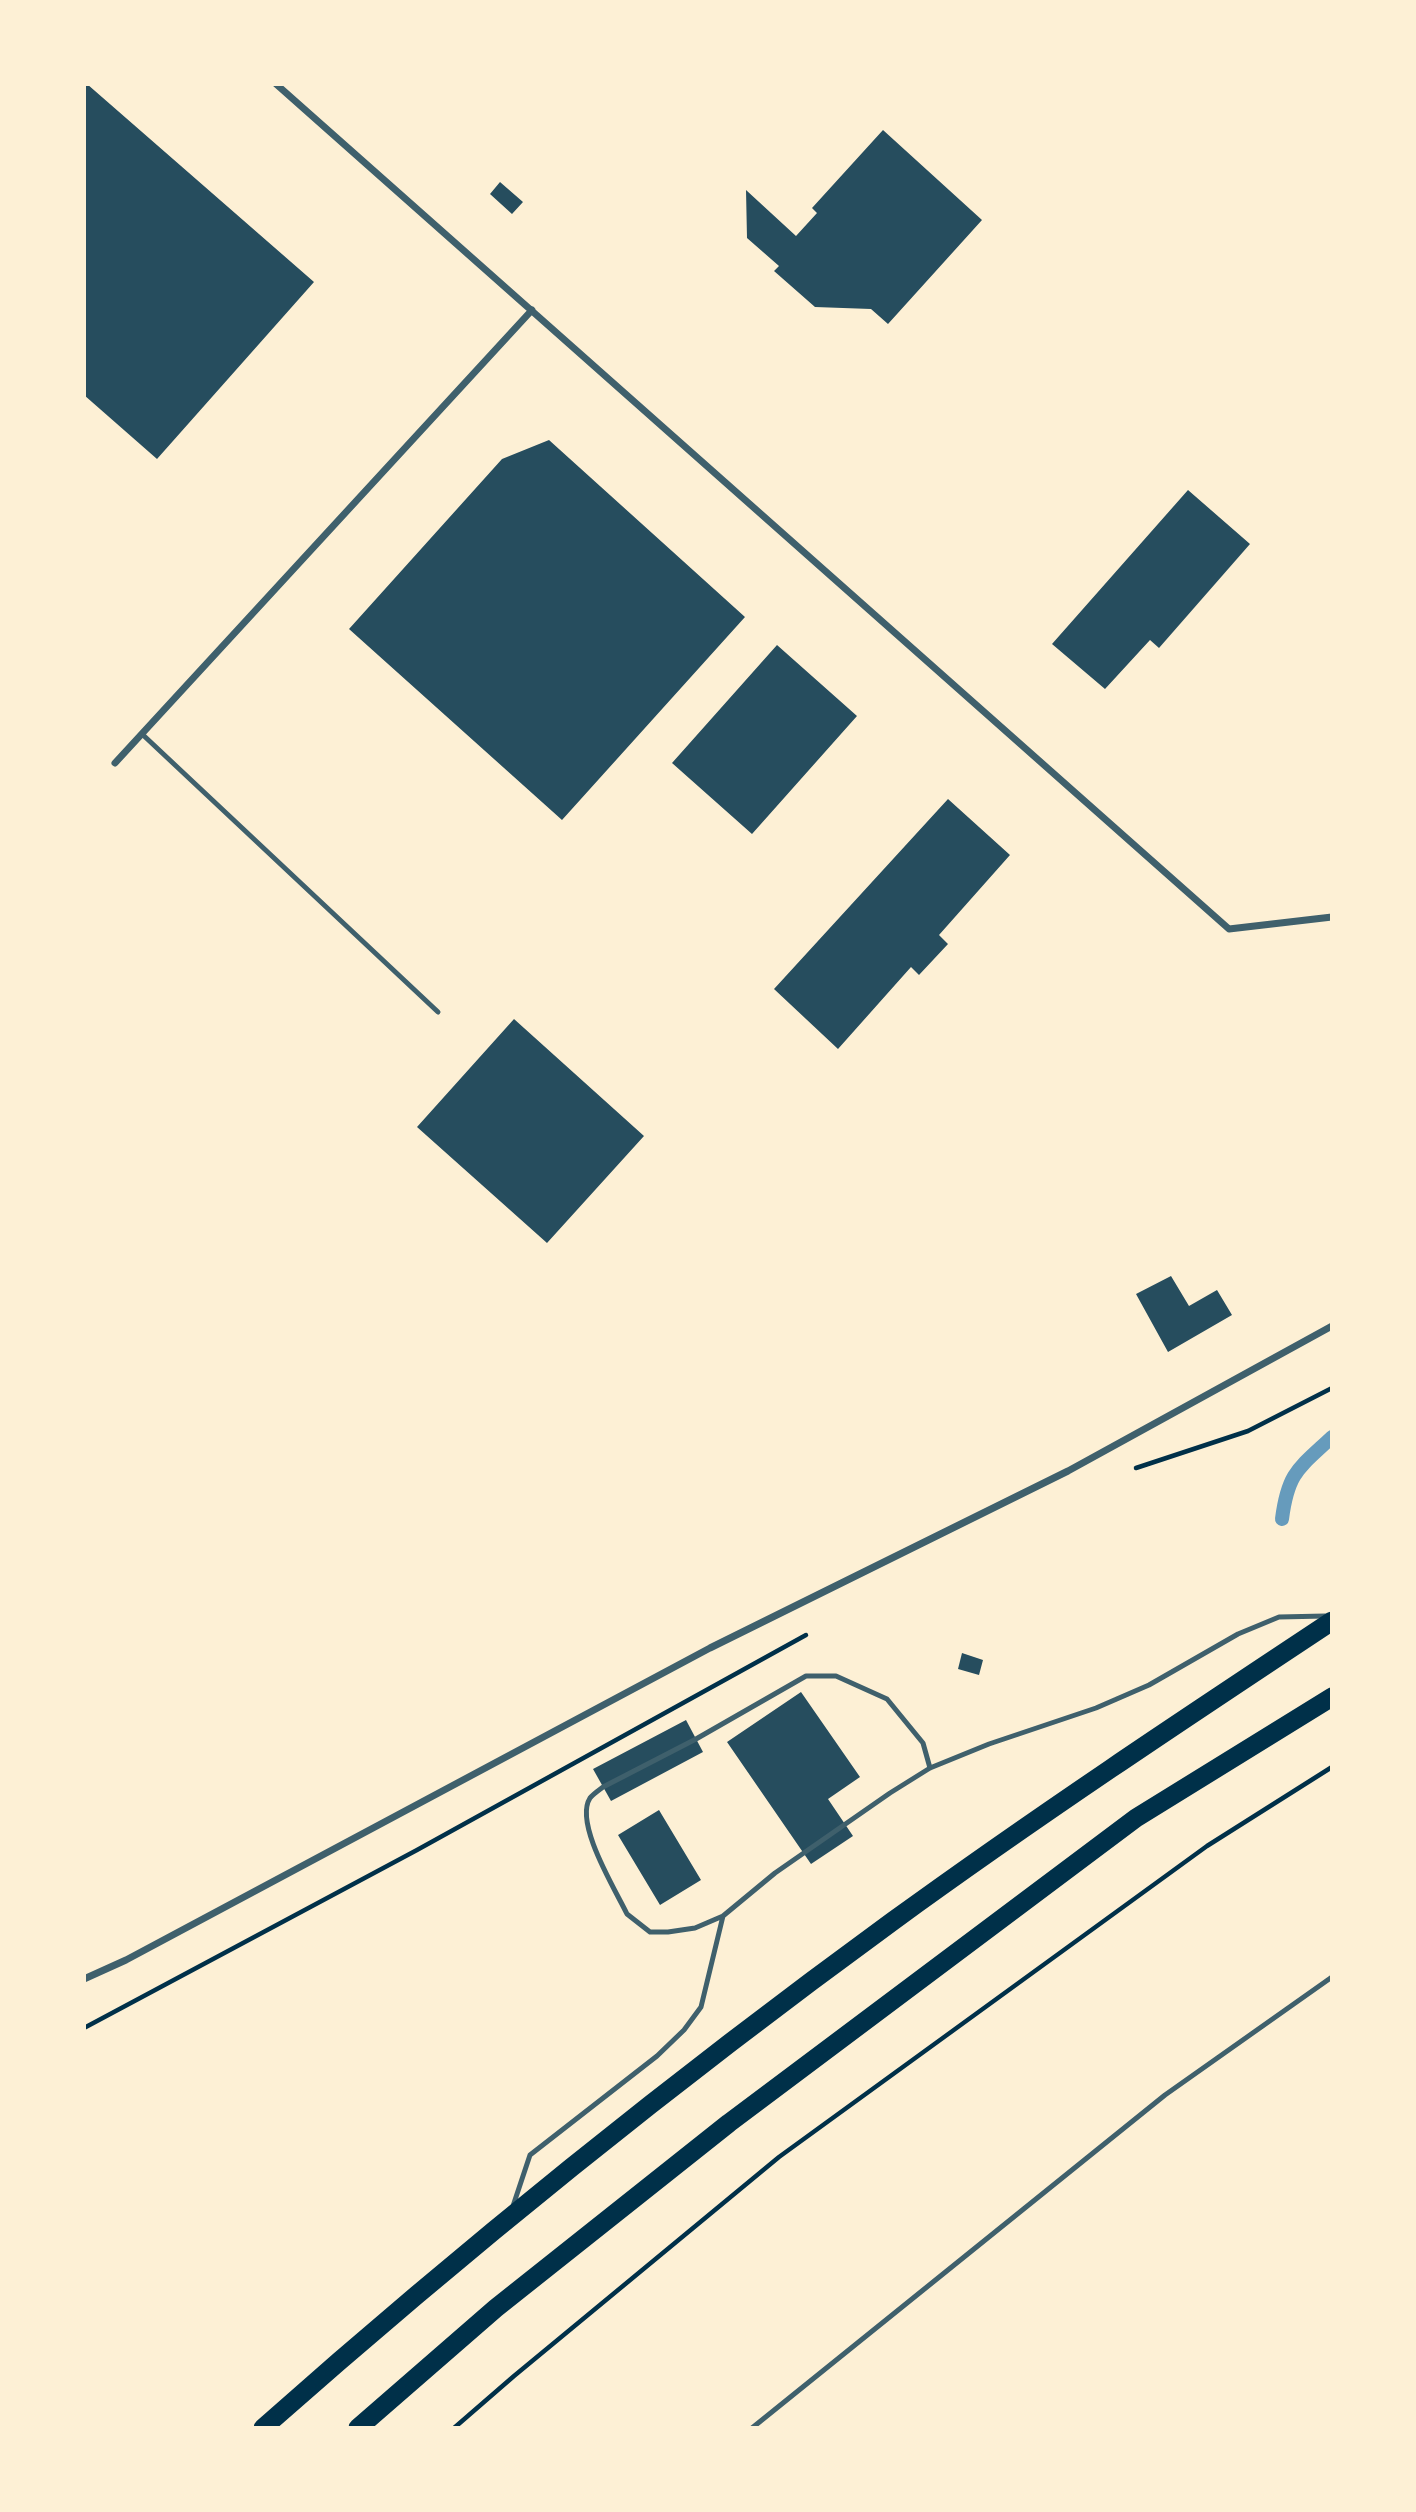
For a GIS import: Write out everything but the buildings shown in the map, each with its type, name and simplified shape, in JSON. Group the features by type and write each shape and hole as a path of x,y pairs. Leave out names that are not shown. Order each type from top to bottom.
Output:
{"highway":[{"path":"263,2428 647,2106 893,1921 1097,1777 1332,1619"},
{"path":"358,2428 496,2308 774,2090 1136,1818 1332,1697"}],"street":[{"path":"276,84 1229,929 1332,916"},
{"path":"115,763 532,310"},
{"path":"84,1979 126,1960 710,1648 1068,1471 1332,1326"}],"lane":[{"path":"142,734 438,1012"},
{"path":"930,1768 923,1744 887,1699 836,1676 806,1676 696,1739 603,1787 590,1798 587,1811 588,1830 627,1914 638,1925 650,1932 695,1928 723,1916 775,1873 930,1768 1096,1708 1150,1685 1238,1634 1279,1617 1332,1619"},
{"path":"508,2220 530,2155 657,2056 684,2030 701,2007 723,1916"},
{"path":"752,2428 1165,2095 1332,1978"}],"path":[{"path":"1131,1470 1248,1431 1332,1388"},
{"path":"84,2028 417,1850 815,1630"},
{"path":"454,2428 779,2157 1207,1846 1332,1767"}],"waterway":[{"path":"1282,1519 1288,1491 1297,1472 1332,1437"}]}
